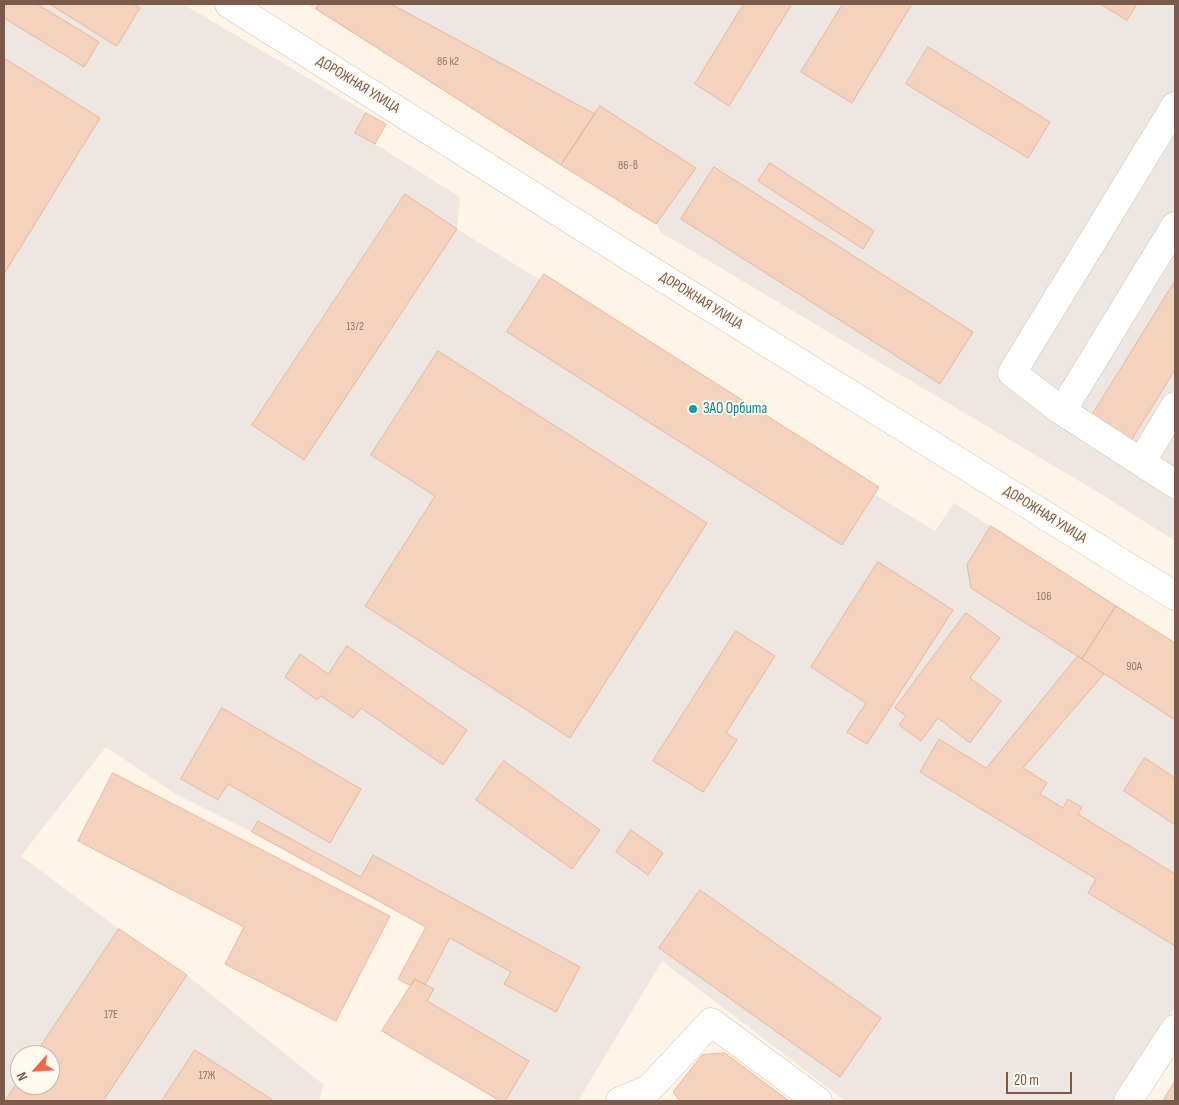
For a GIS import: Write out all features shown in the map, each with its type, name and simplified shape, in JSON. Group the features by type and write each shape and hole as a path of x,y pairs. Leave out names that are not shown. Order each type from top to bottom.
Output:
{"street":[{"name":"ДОРОЖНАЯ УЛИЦА","path":"229,4 652,271 1175,596"},
{"path":"1175,106 1012,373 1062,411 1175,484"},
{"path":"1062,411 1175,226"},
{"path":"1142,461 1175,406"},
{"path":"620,1101 650,1089 710,1022 818,1101"},
{"path":"1128,1101 1175,1030"}],"shaded area":[{"path":"4,4 183,4 386,124 375,144 460,197 457,229 540,280 544,274 879,487 874,494 935,531 954,503 1175,643 1175,1007 1114,1101 845,1101 662,961 578,1101 500,1101 382,1031 411,986 426,927 252,832 177,795 106,747 21,856 119,929 187,975 324,1085 319,1101 4,1101"},
{"path":"307,4 1175,4 1175,541 1101,494 660,232 656,224"}],"building":[{"path":"6,4 37,4 99,42 84,67 4,18"},
{"path":"50,4 133,4 140,8 117,46"},
{"path":"320,4 391,4 595,114 561,165 316,9"},
{"path":"744,4 792,4 729,106 695,84"},
{"path":"843,4 912,4 852,103 801,72"},
{"path":"1101,4 1137,4 1127,20"},
{"path":"928,47 1050,122 1028,158 906,84"},
{"path":"4,58 100,118 4,274"},
{"path":"600,106 696,168 656,224 561,165"},
{"path":"366,113 386,124 375,144 355,133"},
{"path":"770,163 874,231 863,249 758,181"},
{"path":"714,167 973,332 940,384 681,219"},
{"path":"405,194 457,229 304,460 252,425"},
{"name":"ЗАО Орбита","path":"544,274 879,487 842,545 507,332"},
{"path":"1175,281 1175,370 1127,447 1088,422"},
{"path":"438,351 707,523 570,738 365,606 435,496 371,455"},
{"path":"991,526 1116,606 1082,659 971,588 967,565"},
{"path":"878,562 953,610 867,744 847,732 866,703 811,667"},
{"path":"1116,606 1175,643 1175,720 1082,659"},
{"path":"966,613 1000,638 970,678 1001,701 970,743 938,718 921,741 899,725 906,716 895,708"},
{"path":"736,631 775,656 726,733 737,740 703,792 653,761"},
{"path":"347,646 467,730 443,765 361,708 353,718 321,696 317,700 285,677 300,654 328,674"},
{"path":"1078,656 1104,674 1023,768 1047,783 1040,794 1063,808 1068,799 1082,807 1078,814 1175,874 1175,946 1088,893 1096,879 920,772 939,739 986,768"},
{"path":"222,708 361,789 330,843 228,784 218,800 181,779"},
{"path":"1145,758 1175,778 1175,825 1124,791"},
{"path":"504,761 600,830 572,869 476,800"},
{"path":"113,773 390,916 336,1021 225,964 244,927 78,841"},
{"path":"258,821 361,877 373,855 580,967 556,1012 504,984 511,972 450,938 425,985 415,979 411,986 398,979 426,927 252,832"},
{"path":"631,830 663,853 648,875 616,852"},
{"path":"700,890 881,1018 840,1077 659,948"},
{"path":"119,929 187,975 103,1101 5,1101 10,1093 10,1095 60,1095 60,1045 42,1045"},
{"path":"415,979 434,989 427,1001 529,1061 505,1101 500,1101 382,1031"},
{"path":"195,1050 274,1101 162,1101"},
{"path":"725,1053 789,1101 680,1101 673,1092 702,1055"},
{"path":"1175,1081 1175,1101 1163,1101"}],"place":[{"name":"ЗАО Орбита","path":"693,409"}]}
